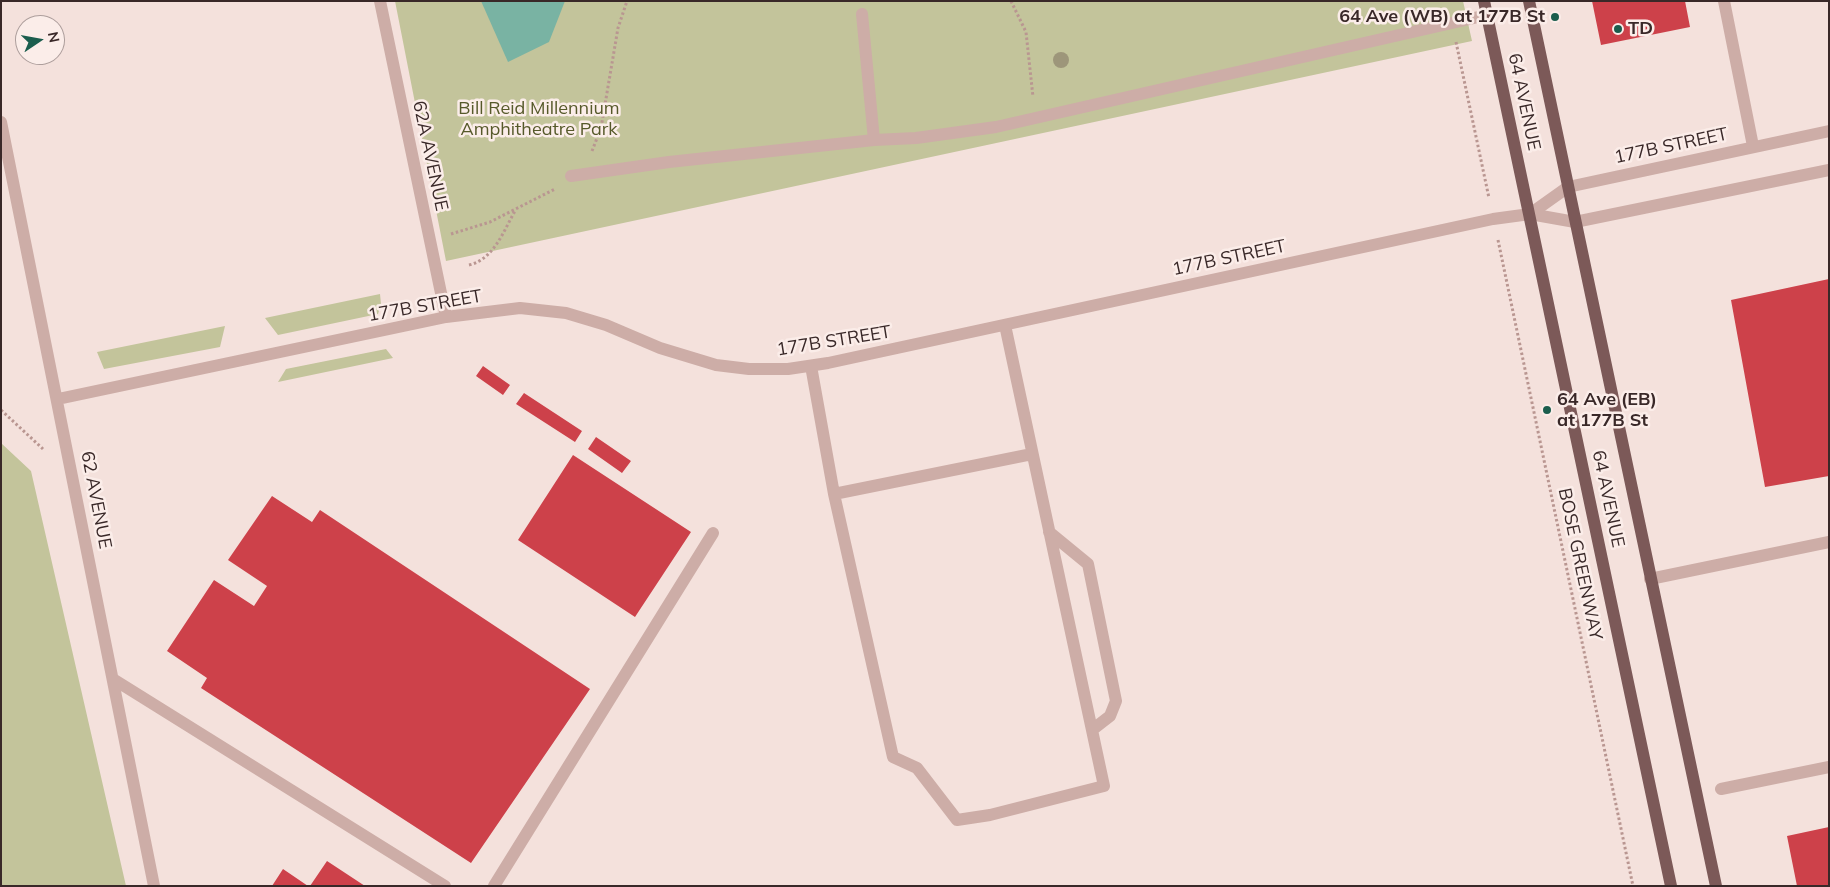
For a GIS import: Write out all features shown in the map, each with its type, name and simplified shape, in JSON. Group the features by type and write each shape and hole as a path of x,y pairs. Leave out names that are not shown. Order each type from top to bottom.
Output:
{"main road":[{"name":"64 AVENUE","path":"1484,1 1671,886"},
{"name":"64 AVENUE","path":"1529,1 1716,886"}],"street":[{"name":"62A AVENUE","path":"380,1 446,317"},
{"path":"1724,1 1753,146"},
{"path":"862,14 874,140"},
{"path":"571,176 725,155 874,140 958,134 1487,15"},
{"name":"62 AVENUE","path":"1,123 58,399 154,886"},
{"name":"177B STREET","path":"1530,214 1568,187 1829,131"},
{"name":"177B STREET","path":"58,399 446,317 520,308 566,313 606,325 660,348 716,365 778,369 811,366 1493,219 1530,214 1575,222 1829,170"},
{"path":"811,366 834,494 893,757 918,768 957,820 990,815 1104,786 1005,325"},
{"path":"834,494 1032,454"},
{"path":"1049,532 1088,564 1116,702 1110,716 1092,730"},
{"path":"494,886 713,533"},
{"path":"1650,579 1829,542"},
{"path":"113,679 444,886"},
{"path":"1721,789 1829,767"}],"path":[{"path":"444,236 490,222 516,210 552,191 585,162 597,143 601,128 618,28 627,1"},
{"path":"1011,1 1026,32 1035,118"},
{"path":"1451,22 1486,183"},
{"path":"469,265 480,263 492,252 516,210"},
{"name":"BOSE GREENWAY","path":"1500,249 1633,886"},
{"path":"1,410 44,450"}],"green space":[{"name":"Bill Reid Millennium Amphitheatre Park","path":"395,1 1463,1 1472,41 446,261"},
{"path":"380,294 381,304 378,314 278,335 265,318"},
{"path":"225,326 220,347 104,369 97,352"},
{"path":"386,349 393,358 278,382 286,369"},
{"path":"1,443 31,471 126,886 1,886"}],"water":[{"path":"481,1 565,1 549,42 508,62"}],"building":[{"path":"1592,1 1685,1 1690,27 1601,45"},
{"path":"1829,279 1829,476 1765,487 1731,300"},
{"path":"483,366 510,385 503,395 476,376"},
{"path":"524,393 582,431 575,442 516,404"},
{"path":"596,437 631,461 622,473 588,449"},
{"path":"573,455 691,532 635,617 518,540"},
{"path":"272,496 312,522 320,510 590,689 471,863 201,688 207,678 167,651 214,580 254,606 267,586 228,560"},
{"path":"1829,827 1829,886 1797,886 1787,836"},
{"path":"327,861 365,886 310,886"},
{"path":"283,869 308,886 272,886"}],"place":[{"name":"64 Ave (WB) at 177B St","path":"1555,17"},
{"name":"TD","path":"1618,29"},
{"name":"64 Ave (EB) at 177B St","path":"1547,410"}]}
